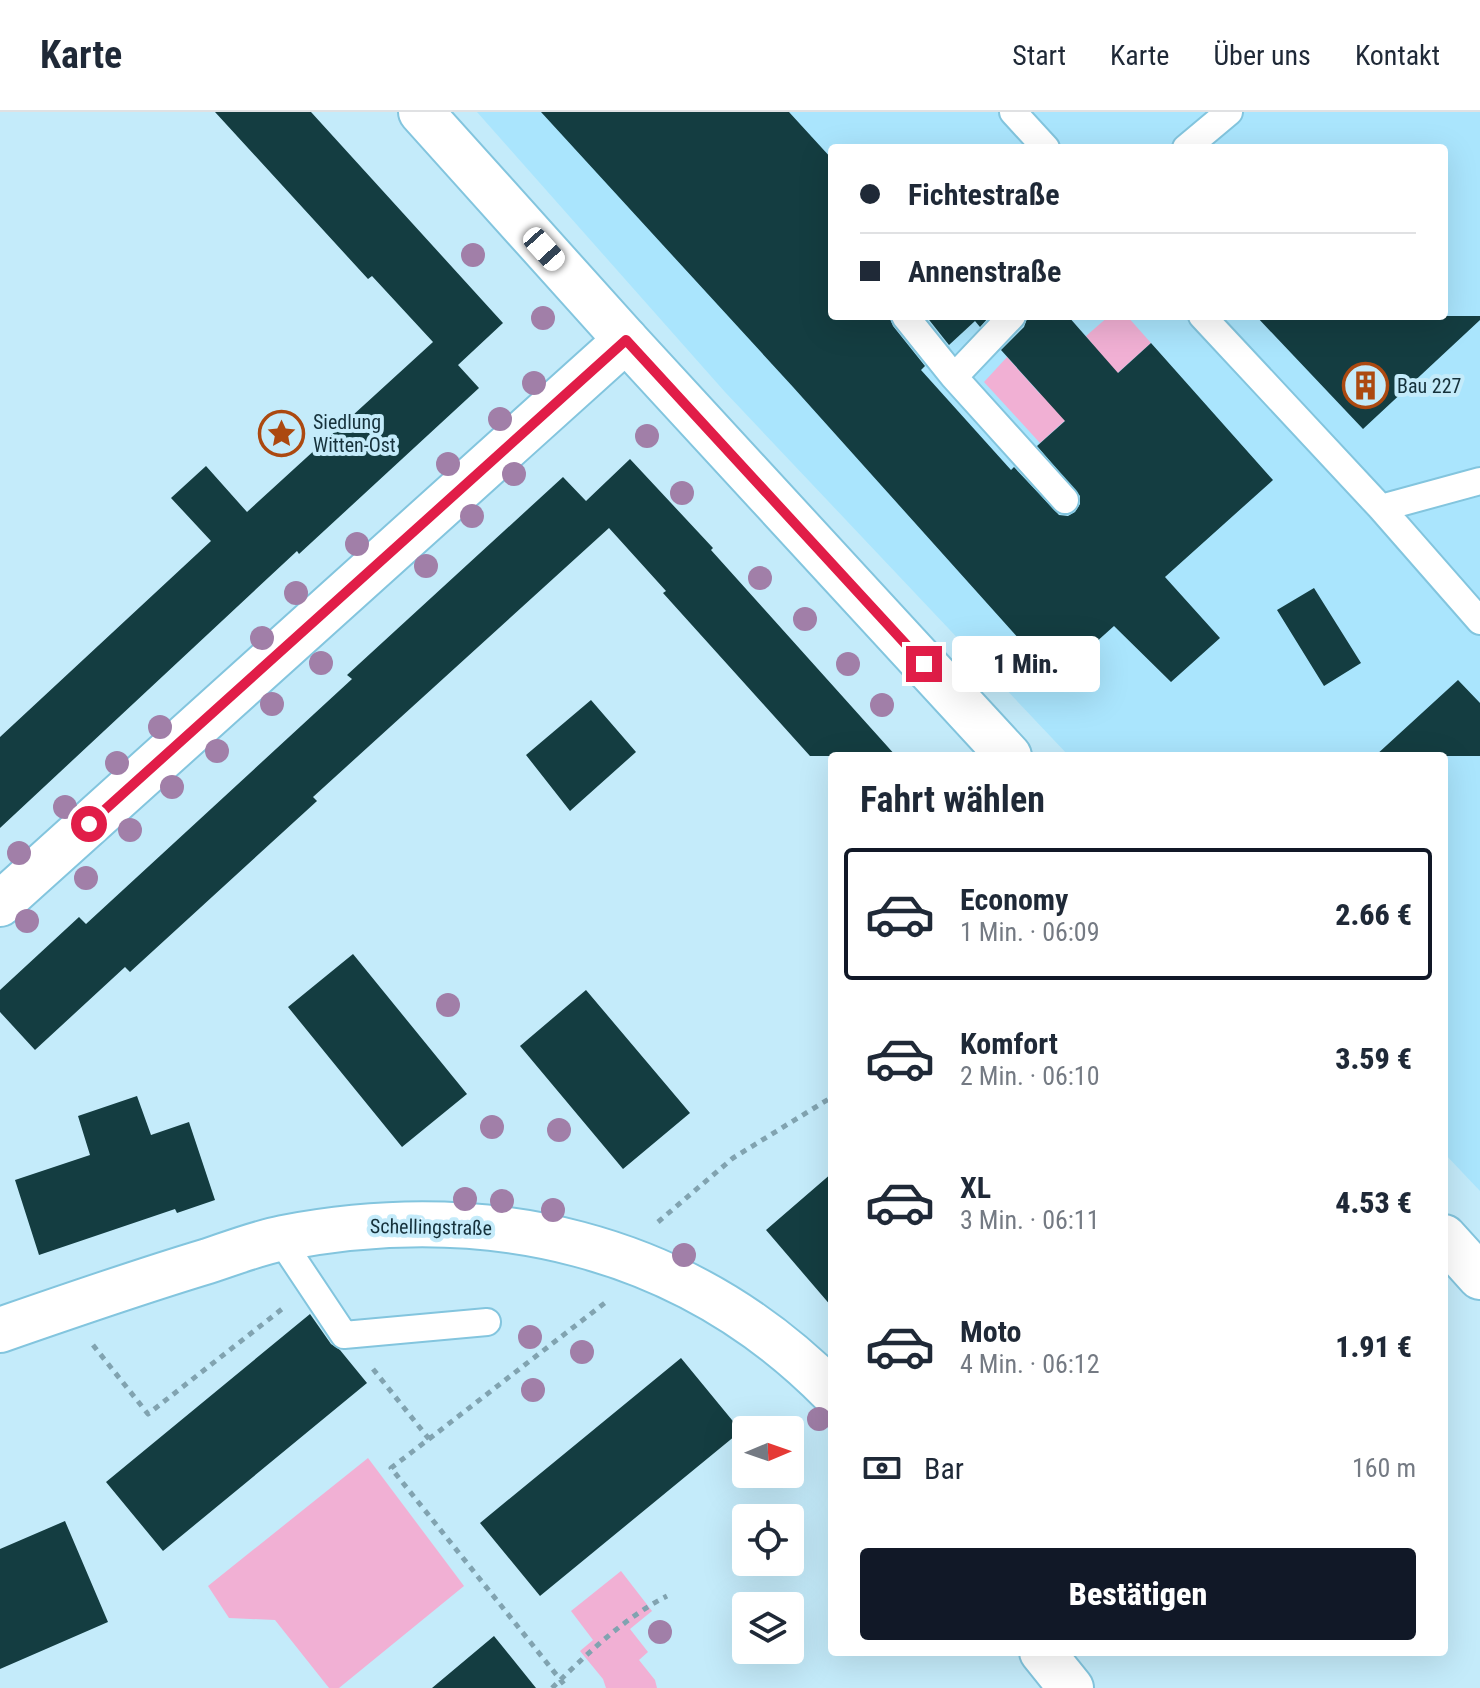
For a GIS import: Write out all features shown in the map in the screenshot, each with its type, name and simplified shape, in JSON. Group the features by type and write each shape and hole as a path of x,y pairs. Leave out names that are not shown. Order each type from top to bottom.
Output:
{"street":[{"path":"421,112 1005,752"},
{"path":"0,904 626,340"},
{"name":"Schellingstraße","path":"0,1330 164,1274 280,1239 385,1224 498,1227 553,1238 634,1262 693,1287 756,1326 828,1388"},
{"path":"1448,1241 1480,1277"},
{"path":"1045,1656 1071,1688"}],"lane":[{"path":"1013,112 1042,144"},
{"path":"1191,144 1229,112"},
{"path":"908,320 954,377 1065,500"},
{"path":"954,377 1008,320"},
{"path":"1206,320 1381,508 1480,621"},
{"path":"1381,508 1480,481"},
{"path":"280,1239 344,1335 487,1322"}],"path":[{"path":"567,1688 391,1468 429,1439 634,1262 733,1158 828,1099"},
{"path":"75,1304 87,1338 148,1414 311,1285"},
{"path":"344,1335 429,1439"},
{"path":"552,1688 585,1656 648,1605 667,1596"}],"shaded area":[{"path":"477,112 1480,112 1480,1191 1448,1157 1448,752 1065,752 725,392"},
{"path":"1104,320 1131,320 1151,343 1040,443 984,382 1007,357 1040,394 1094,346 1086,336"},
{"path":"368,1458 464,1586 339,1688 329,1688 275,1620 229,1618 208,1586"},
{"path":"621,1571 652,1611 630,1629 648,1652 639,1660 655,1680 657,1688 606,1688 603,1679 580,1651 593,1640 571,1611"}],"building":[{"path":"215,112 311,112 503,323 458,365 479,388 299,554 297,551 0,828 0,737 211,541 171,498 206,466 247,512 433,342 372,276 368,279"},
{"path":"541,112 789,112 828,155 828,320 891,320 925,366 921,370 1011,470 1014,467 1059,515 1068,516 1075,512 1080,496 1037,446 1065,421 1001,350 1024,327 1027,320 1072,320 1118,373 1151,343 1273,480 1165,577 1220,638 1171,682 1114,626 1055,679"},
{"name":"Bau 227","path":"1448,316 1480,316 1480,320 1363,429 1260,320 1448,320"},
{"path":"929,320 986,320 980,327 975,321 949,345"},
{"path":"630,459 713,548 711,550 892,752 828,752 828,756 810,756 663,593 666,591 609,528 313,797 317,801 130,972 125,967 35,1050 0,1012 0,990 79,917 86,924 352,679 347,675 563,477 586,501"},
{"path":"1314,588 1361,663 1324,686 1277,610"},
{"path":"1458,680 1480,703 1480,756 1448,756 1448,752 1379,752"},
{"path":"591,700 636,752 570,811 526,755"},
{"path":"353,954 467,1094 402,1147 288,1007"},
{"path":"586,990 690,1113 623,1169 520,1046"},
{"path":"137,1096 151,1135 189,1122 215,1200 177,1213 175,1209 39,1255 15,1180 90,1155 78,1116"},
{"path":"828,1176 828,1302 766,1230"},
{"path":"310,1314 331,1344 340,1350 367,1383 163,1551 106,1482"},
{"path":"681,1358 732,1420 732,1438 540,1596 480,1523"},
{"path":"65,1521 108,1622 0,1669 0,1549"},
{"path":"494,1636 536,1688 432,1688"}],"place":[{"name":"Bau 227","path":"1366,386"},
{"name":"Siedlung Witten-Ost","path":"282,434"}],"route":[{"path":"89,824 626,340 924,664"}]}
